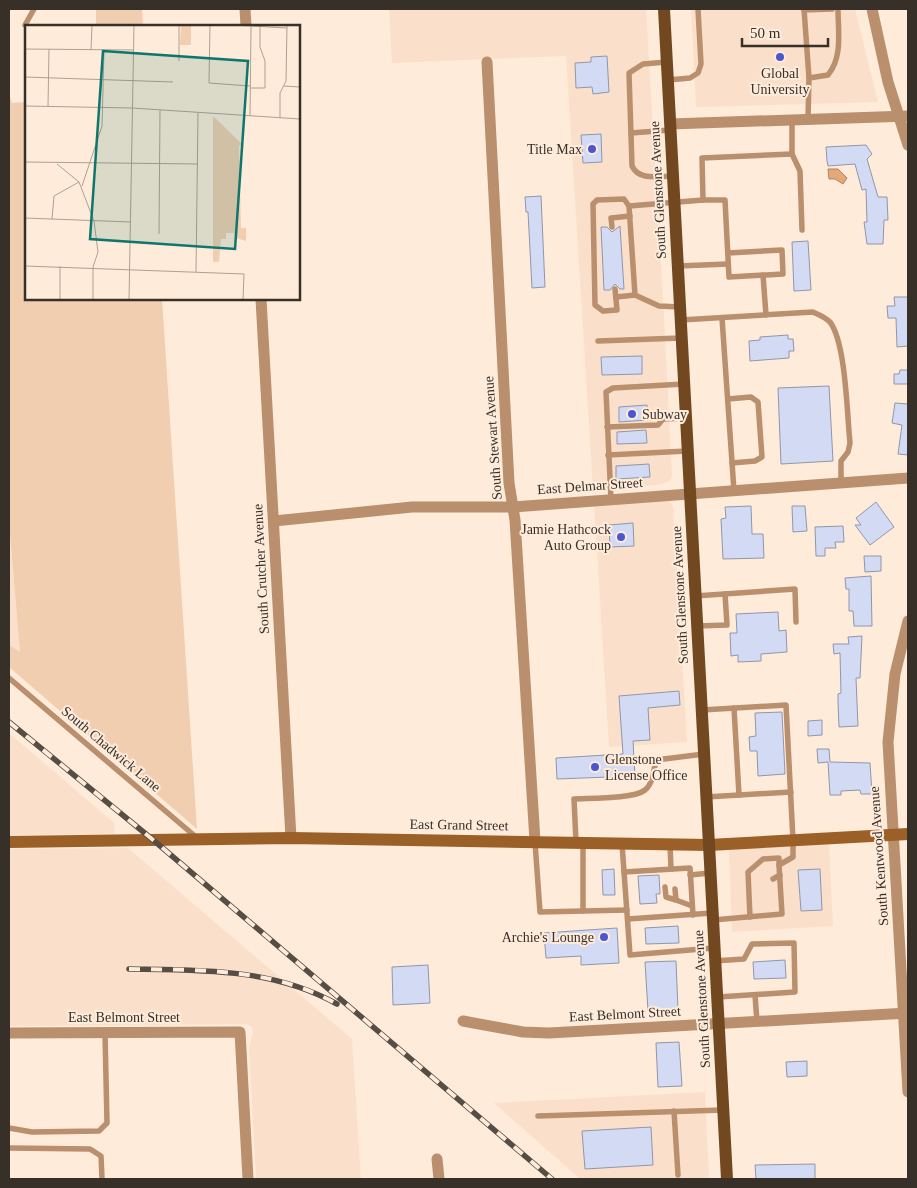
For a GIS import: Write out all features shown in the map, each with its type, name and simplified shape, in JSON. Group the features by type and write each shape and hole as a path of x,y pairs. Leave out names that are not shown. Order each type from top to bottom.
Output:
{"main road":[{"name":"South Glenstone Avenue","path":"664,9 727,1179"},
{"name":"East Grand Street","path":"9,842 291,838 709,845 908,834"}],"street":[{"path":"245,9 246,25"},
{"path":"872,9 903,116 908,145"},
{"name":"South Stewart Avenue","path":"487,62 508,483 513,507 535,841"},
{"path":"670,127 903,116"},
{"name":"South Crutcher Avenue","path":"261,300 291,838"},
{"name":"East Delmar Street","path":"274,521 412,508 513,507 908,478"},
{"name":"South Kentwood Avenue","path":"908,621 899,652 890,719 889,787 895,835 906,1014 908,1092"},
{"name":"East Belmont Street","path":"463,1021 523,1032 549,1033 906,1014"},
{"name":"East Belmont Street","path":"9,1033 240,1032 248,1179"},
{"path":"437,1159 438,1179"}],"lane":[{"path":"25,25 34,9"},
{"path":"668,80 690,78 698,73 701,64 698,9"},
{"path":"808,119 809,78 804,9 832,9"},
{"path":"809,78 828,75 834,67 838,56 838,9"},
{"path":"667,62 643,64 629,73 632,166 636,172 649,176 673,176"},
{"path":"792,120 792,154 800,171 802,230"},
{"path":"631,133 670,127"},
{"path":"703,200 702,158 792,154"},
{"path":"615,290 617,310 603,311 595,305 593,204 597,200 624,198 630,206 635,295"},
{"path":"630,206 725,200 729,277 783,274 782,250 728,252"},
{"path":"612,227 611,218 630,216"},
{"path":"678,266 728,264"},
{"path":"763,275 766,315"},
{"path":"616,297 635,295 660,306 680,307"},
{"path":"680,320 813,312 823,316 831,323 840,345 850,443 848,452 841,462 841,483"},
{"path":"722,318 734,490"},
{"path":"598,342 681,338"},
{"path":"611,500 605,397 608,389 684,384"},
{"path":"728,398 751,397 758,402 762,457 755,462 732,463"},
{"path":"607,427 658,425 663,419 686,418"},
{"path":"608,455 687,451"},
{"path":"695,596 794,589 796,622"},
{"path":"697,626 727,625 725,594"},
{"name":"South Chadwick Lane","path":"9,678 198,839"},
{"path":"701,710 786,704 793,857 779,865"},
{"path":"734,708 739,795"},
{"path":"584,911 574,799 637,794 646,790 651,781 656,760 704,754"},
{"path":"706,797 791,792"},
{"path":"535,841 540,912 627,910"},
{"path":"622,844 630,955 714,954 744,959 752,944 794,943 795,992 716,997"},
{"path":"670,844 669,870 674,877"},
{"path":"628,919 693,915 750,917 782,914 779,858 763,860 748,872 751,893 750,917"},
{"path":"624,872 690,868 693,915"},
{"path":"690,875 710,873"},
{"path":"773,879 780,875"},
{"path":"665,887 666,897 692,906"},
{"path":"675,890 676,900"},
{"path":"755,995 757,1022"},
{"path":"9,1128 32,1132 100,1131 107,1123 105,1032"},
{"path":"538,1116 723,1110"},
{"path":"674,1111 678,1175"},
{"path":"9,1148 90,1149 100,1156 102,1179"}],"shaded area":[{"path":"96,9 142,9 143,25 96,25"},
{"path":"389,9 646,9 664,315 672,476 670,481 658,485 593,490 566,56 392,63"},
{"name":"Global University","path":"691,9 855,9 878,102 696,107"},
{"path":"9,94 12,103 25,102 25,300 162,300 197,829 9,667 9,645 20,652 9,522"},
{"path":"828,169 838,169 847,178 843,184 835,179 829,179"},
{"path":"667,499 673,506 687,742 609,747 594,504"},
{"path":"9,523 20,653 9,645"},
{"path":"9,733 114,823 115,834 9,835"},
{"path":"829,842 833,926 732,932 729,850 733,848"},
{"path":"128,848 352,1039 361,1179 256,1179 249,1047 253,1033 251,1026 245,1024 9,1026 9,849"},
{"path":"705,1092 709,1179 580,1179 494,1103"}],"building":[{"path":"607,56 609,92 593,94 592,87 576,88 575,63 591,62 591,57"},
{"name":"Title Max","path":"601,134 602,162 583,163 581,135"},
{"path":"866,145 872,154 867,159 878,197 887,197 888,220 884,220 883,244 867,244 864,222 867,222 866,189 862,190 855,164 828,166 827,161 826,147"},
{"path":"541,196 545,287 532,288 528,212 526,212 525,197"},
{"path":"620,226 624,289 620,289 615,284 610,290 604,290 601,227 607,227 612,232"},
{"path":"808,241 811,290 794,291 792,242"},
{"path":"894,297 908,297 908,346 897,347 896,318 888,318 887,306 895,306"},
{"path":"788,335 788,339 793,339 794,351 789,351 789,358 750,361 749,341 760,340 760,337"},
{"path":"642,356 642,374 602,375 601,357"},
{"path":"900,370 908,370 908,384 894,384 894,374 899,374"},
{"path":"829,386 833,461 781,464 778,388"},
{"path":"895,403 908,404 908,455 898,454 902,425 892,423"},
{"path":"647,405 648,420 619,422 619,407"},
{"path":"646,430 647,443 617,444 617,432"},
{"path":"649,464 650,477 616,479 616,466"},
{"path":"876,502 894,527 870,545 855,525 861,525 856,518"},
{"path":"751,506 752,534 763,534 764,558 723,559 721,519 726,518 725,507"},
{"path":"792,506 805,506 807,531 793,532"},
{"path":"633,523 634,546 610,547 609,525"},
{"path":"843,526 844,542 835,542 836,548 825,548 825,556 816,556 815,527"},
{"path":"864,556 881,556 881,571 865,572"},
{"path":"871,576 872,626 854,626 853,611 849,611 849,589 846,589 845,578"},
{"path":"778,612 779,631 786,630 787,652 761,654 761,661 738,662 738,655 731,656 730,633 737,633 736,614"},
{"path":"862,636 860,678 856,678 858,726 839,727 838,694 841,693 840,653 834,654 833,644 849,644 848,637"},
{"path":"679,691 680,705 648,708 650,740 633,741 635,776 557,779 556,758 623,754 619,696"},
{"path":"782,712 785,774 758,776 757,751 750,751 749,737 756,736 755,713"},
{"path":"822,720 822,735 808,736 808,721"},
{"path":"817,749 829,749 830,762 870,763 872,794 861,794 860,790 841,791 841,795 830,795 828,762 818,763"},
{"path":"614,869 615,895 603,895 602,870"},
{"path":"820,869 822,910 801,911 798,870"},
{"path":"659,875 660,894 656,894 657,903 640,904 638,876"},
{"path":"678,926 679,943 646,944 645,928"},
{"path":"617,928 619,963 581,965 581,956 546,958 544,933"},
{"path":"785,960 786,978 754,979 753,962"},
{"path":"676,961 678,1010 648,1011 645,962"},
{"path":"428,965 430,1003 393,1005 392,967"},
{"path":"679,1042 682,1086 658,1087 656,1043"},
{"path":"807,1061 807,1076 787,1077 786,1062"},
{"path":"651,1127 653,1165 585,1169 582,1131"},
{"path":"815,1164 815,1179 756,1179 755,1165"}],"railway":[{"path":"9,722 152,839 552,1179"},
{"path":"129,969 210,971 262,977 288,983 313,992 337,1004"}],"place":[{"name":"Global University","path":"780,57"},
{"name":"Title Max","path":"592,149"},
{"name":"Subway","path":"632,414"},
{"name":"Jamie Hathcock Auto Group","path":"621,537"},
{"name":"Glenstone License Office","path":"595,767"},
{"name":"Archie's Lounge","path":"604,937"}]}
